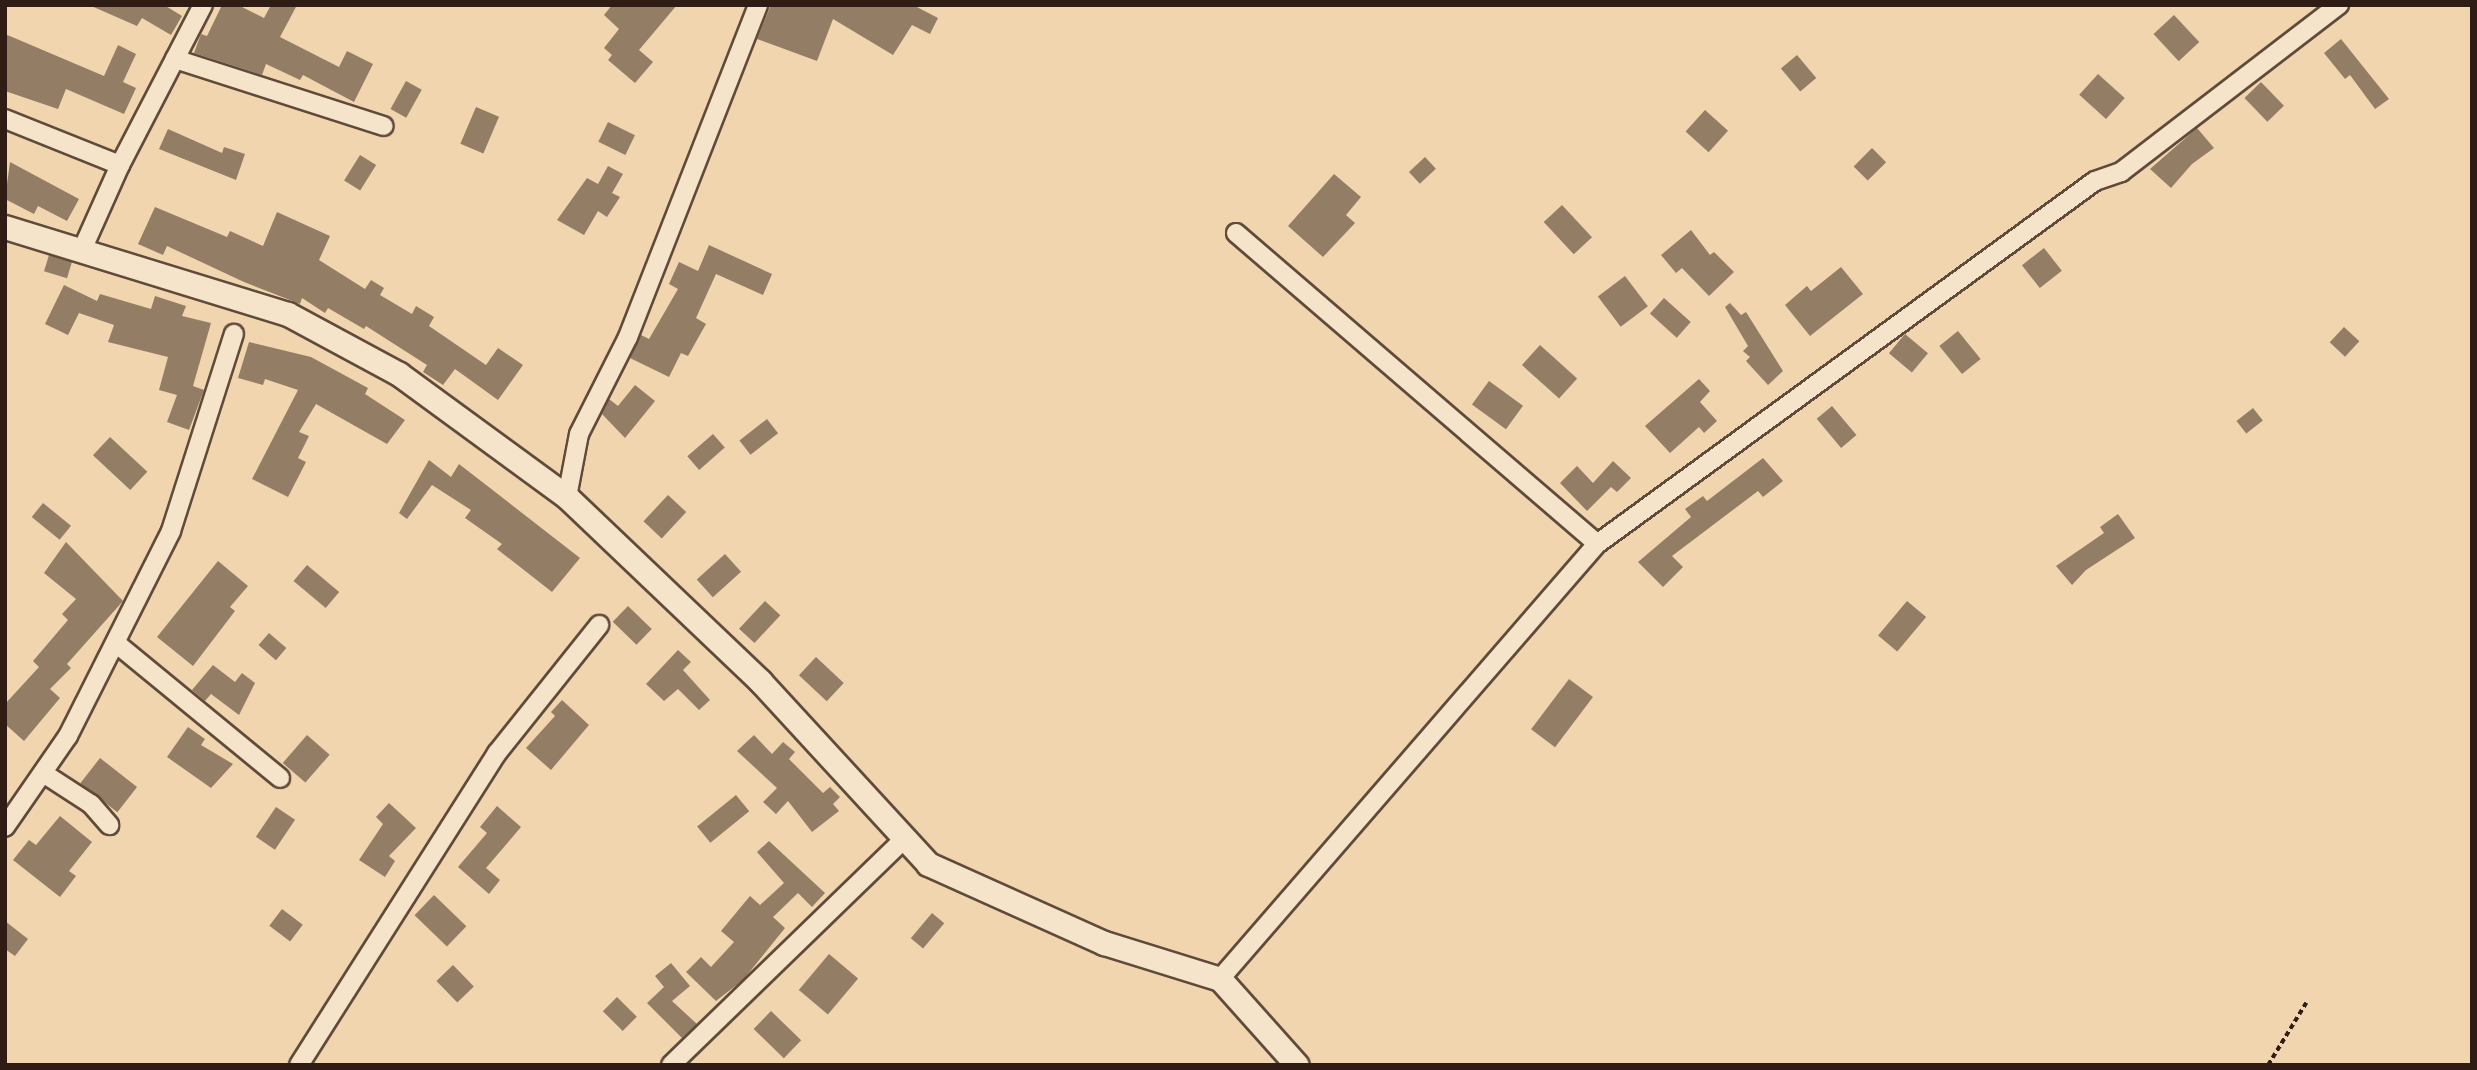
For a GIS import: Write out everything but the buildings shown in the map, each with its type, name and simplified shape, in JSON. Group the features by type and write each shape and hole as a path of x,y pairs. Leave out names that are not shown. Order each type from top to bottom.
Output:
{"street":[{"path":"82,250 120,165 203,5"},
{"path":"567,497 579,434 628,337 758,5"},
{"path":"1220,979 1597,544 2095,181 2121,172 2339,5"},
{"path":"175,59 384,126"},
{"path":"5,119 120,165"},
{"path":"5,227 288,314 399,373 567,497 760,681 928,864 1104,943 1220,979 1297,1065"},
{"path":"1236,233 1597,544"},
{"path":"5,827 43,773 117,644 171,531 234,334"},
{"path":"299,1065 497,753 599,625"},
{"path":"117,644 280,778"},
{"path":"43,773 91,804 109,825"},
{"path":"671,1065 904,839"}],"path":[{"path":"2268,1065 2306,1003"}]}
